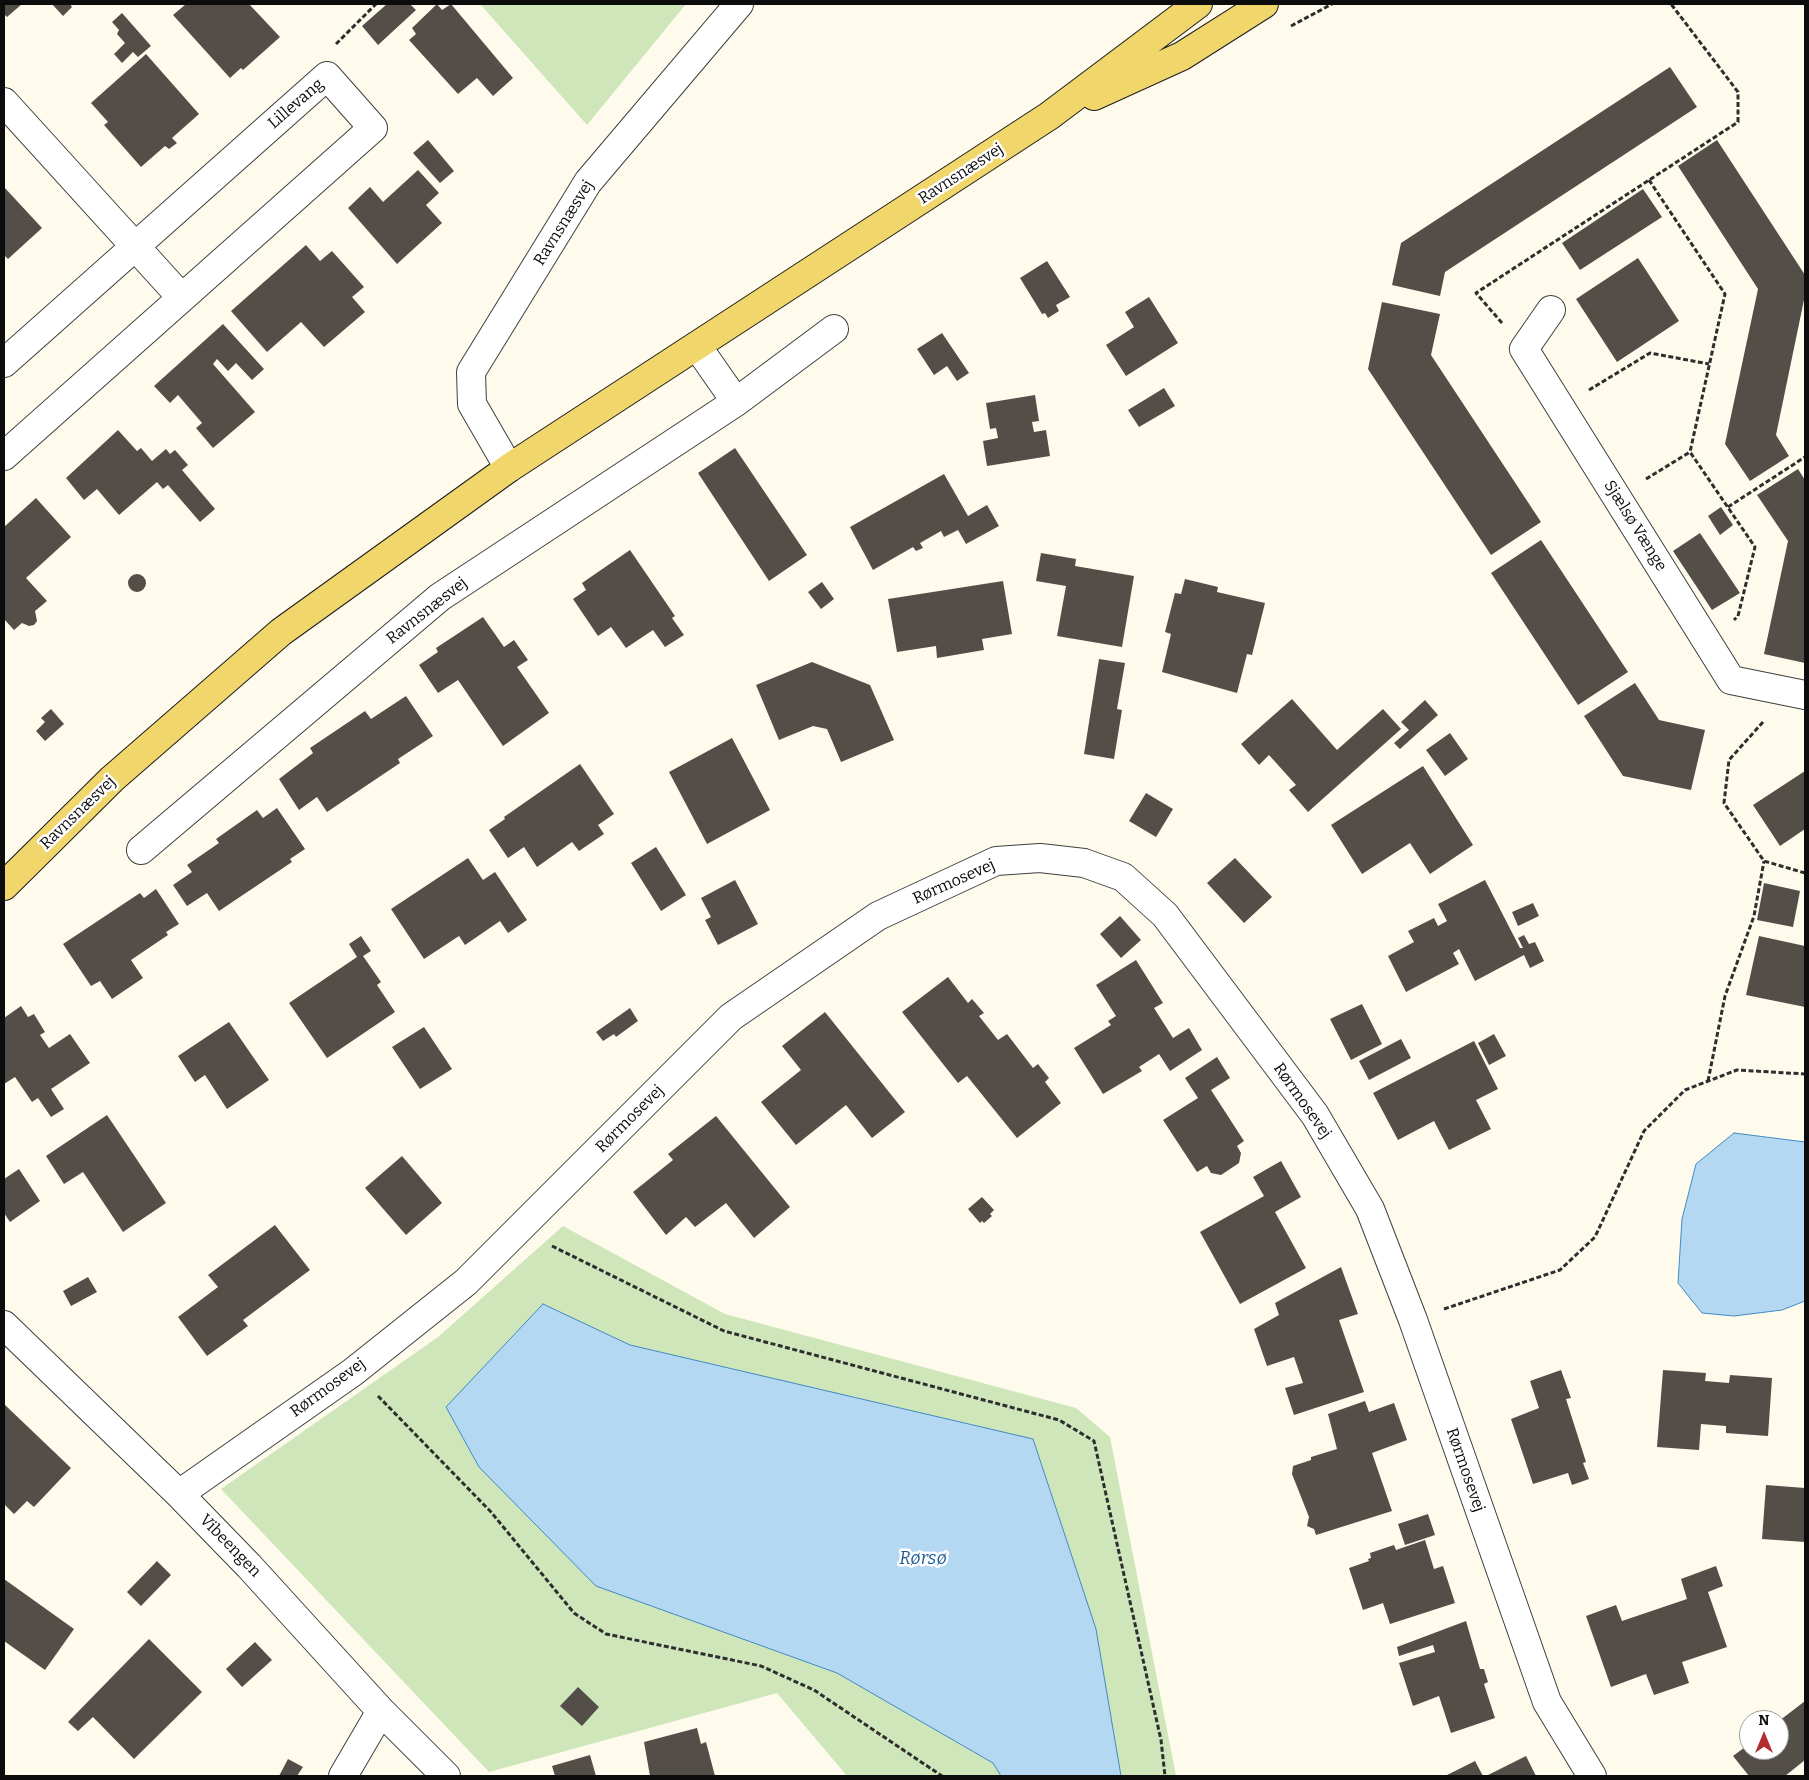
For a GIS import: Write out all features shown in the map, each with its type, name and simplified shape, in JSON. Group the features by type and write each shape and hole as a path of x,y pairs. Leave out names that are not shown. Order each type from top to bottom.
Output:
{"main road":[{"name":"Ravnsnæsvej","path":"4,886 112,779 281,632 509,468 1050,116 1198,4"},
{"name":"Ravnsnæsvej","path":"1050,116 1182,56 1264,4"}],"street":[{"name":"Ravnsnæsvej","path":"509,468 472,404 471,372 588,182 740,4"},
{"name":"Lillevang","path":"4,363 327,76 373,128 4,456"},
{"path":"4,102 182,298"},
{"path":"1524,349 1550,310"},
{"name":"Ravnsnæsvej","path":"141,850 440,597 736,402 834,329"},
{"path":"697,346 736,402"},
{"name":"Sjælsø Vænge","path":"1524,349 1731,680 1798,694"},
{"name":"Rørmosevej","path":"179,1494 353,1372 466,1282 731,1017 878,916 996,862 1040,858 1084,863 1123,877 1165,915 1315,1115 1370,1209 1412,1320 1546,1702 1592,1776"},
{"name":"Vibeengen","path":"4,1325 179,1494 250,1566 381,1711 446,1776"},
{"path":"343,1776 381,1711"}],"path":[{"path":"327,76 336,44 376,4"},
{"path":"1524,349 1476,293 1738,122 1738,92 1671,4"},
{"path":"1617,497 1690,452 1725,294 1649,180"},
{"path":"1560,407 1650,353 1709,364"},
{"path":"1690,452 1755,547 1738,616 1709,645"},
{"path":"1728,507 1805,457"},
{"path":"1798,694 1729,760 1724,802 1764,861 1805,873"},
{"path":"1708,1081 1725,996 1754,916 1764,861"},
{"path":"1412,1320 1560,1270 1595,1237 1644,1131 1685,1090 1737,1070 1805,1074"},
{"path":"520,1230 724,1331 1059,1420 1094,1442 1161,1740 1165,1776"},
{"path":"353,1372 491,1512 574,1613 606,1634 761,1666 814,1690 942,1776"}],"green space":[{"path":"480,4 686,4 587,125"},
{"path":"563,1226 725,1314 1076,1408 1110,1437 1176,1776 847,1776 777,1693 489,1772 221,1489 438,1337"}],"water":[{"path":"1734,1133 1805,1142 1805,1301 1782,1310 1734,1316 1702,1313 1678,1283 1682,1219 1696,1164"},
{"name":"Rørsø","path":"543,1304 630,1345 1033,1439 1096,1629 1121,1776 1001,1776 993,1763 837,1673 596,1586 479,1467 446,1407"}],"building":[{"path":"4,4 22,4 7,17 4,14"},
{"path":"52,4 70,4 72,7 63,16"},
{"path":"186,4 249,4 280,37 243,70 241,68 230,78 173,15"},
{"path":"387,4 410,4 416,10 378,45 362,26"},
{"path":"437,4 442,10 451,4 513,78 493,96 477,78 458,94 409,40 416,34 412,28"},
{"path":"122,13 151,46 138,57 133,52 122,63 114,54 125,43 117,34 119,30 112,22"},
{"path":"146,54 199,114 172,138 177,143 169,149 165,146 141,167 104,125 108,122 91,103"},
{"path":"1670,67 1697,107 1445,272 1440,296 1392,285 1401,243"},
{"path":"428,140 454,171 440,183 413,153"},
{"path":"1717,140 1805,275 1805,295 1776,435 1789,456 1750,481 1725,444 1758,289 1678,166"},
{"path":"418,170 439,193 426,205 442,223 397,264 348,208 370,187 383,202"},
{"path":"4,187 42,228 8,259 4,255"},
{"path":"1643,189 1662,217 1580,270 1562,243"},
{"path":"306,245 320,261 332,251 364,287 352,297 365,312 324,347 301,322 267,352 231,311"},
{"path":"1638,258 1679,321 1617,362 1576,299"},
{"path":"1047,261 1070,297 1056,305 1059,311 1048,318 1045,313 1042,314 1020,278"},
{"path":"1149,297 1178,343 1126,376 1106,345 1134,327 1125,312"},
{"path":"1382,302 1440,314 1431,355 1541,522 1491,555 1368,369"},
{"path":"223,324 264,369 252,380 236,363 228,371 217,359 213,364 255,412 213,448 196,428 202,423 178,395 170,403 154,386"},
{"path":"942,333 969,373 957,381 947,366 934,375 917,349"},
{"path":"1164,388 1175,406 1139,427 1128,410"},
{"path":"1035,395 1039,421 1032,422 1034,432 1046,430 1050,456 987,466 983,441 998,438 996,428 990,429 986,403"},
{"path":"118,430 137,451 141,448 152,461 166,449 170,454 175,450 188,465 182,470 215,509 200,522 168,485 163,489 157,482 119,515 97,489 84,500 66,478"},
{"path":"735,448 807,555 769,581 698,473"},
{"path":"1798,469 1805,480 1805,663 1764,654 1788,541 1757,495"},
{"path":"944,474 968,516 987,505 999,526 966,544 958,530 944,537 941,531 920,543 923,548 916,551 913,547 873,570 850,527"},
{"path":"36,498 71,537 26,578 47,601 35,611 37,621 34,625 29,626 22,623 14,630 4,619 4,527"},
{"path":"1721,507 1733,525 1720,535 1708,516"},
{"path":"1700,533 1740,593 1712,610 1673,551"},
{"path":"1541,540 1628,672 1578,705 1491,573"},
{"path":"630,550 675,616 672,618 684,635 665,647 653,630 626,648 611,627 598,636 573,599 586,590 582,583"},
{"path":"1041,553 1076,559 1075,566 1134,576 1122,647 1057,636 1066,586 1036,581"},
{"path":"137,574 143,577 146,583 143,589 137,592 131,589 128,583 131,577"},
{"path":"1185,579 1218,587 1217,592 1265,603 1252,655 1247,654 1237,693 1162,672 1171,634 1165,632 1175,593 1181,594"},
{"path":"1003,581 1012,634 982,639 984,650 937,658 936,646 897,652 888,599"},
{"path":"822,582 834,599 821,609 808,592"},
{"path":"483,617 504,647 514,640 528,660 517,667 549,713 503,746 458,680 438,693 419,665 438,652 436,648"},
{"path":"1099,659 1125,663 1117,709 1122,710 1114,759 1084,754"},
{"path":"812,662 870,685 894,740 841,762 827,729 813,726 779,740 756,685"},
{"path":"1635,683 1659,720 1705,730 1691,790 1623,776 1584,716"},
{"path":"406,696 433,736 398,759 400,763 327,812 317,797 299,810 279,779 313,753 310,748 365,711 371,719"},
{"path":"1292,699 1337,750 1383,709 1401,729 1308,812 1289,790 1296,785 1269,755 1259,765 1241,744"},
{"path":"1425,700 1438,715 1400,749 1394,743 1409,730 1401,722"},
{"path":"51,709 64,724 45,741 36,731 45,722 41,718"},
{"path":"1450,733 1468,759 1445,776 1426,750"},
{"path":"732,738 770,810 707,844 669,772"},
{"path":"580,764 614,814 598,825 604,834 579,851 572,842 537,867 524,847 508,858 489,830 505,819 504,817"},
{"path":"1423,766 1473,845 1430,874 1410,843 1362,874 1331,825"},
{"path":"1805,771 1805,829 1780,846 1753,805"},
{"path":"1146,793 1173,809 1156,837 1129,821"},
{"path":"277,808 305,849 290,859 292,862 219,911 207,893 187,906 173,885 192,872 187,865 219,843 216,839 257,810 263,818"},
{"path":"656,847 686,895 661,911 631,863"},
{"path":"468,858 483,880 495,872 527,920 508,933 500,921 465,945 459,936 424,959 391,909"},
{"path":"1235,858 1272,897 1244,923 1207,883"},
{"path":"735,880 758,924 718,945 705,920 711,917 701,898"},
{"path":"1485,880 1520,948 1523,948 1518,938 1524,935 1529,944 1535,942 1544,961 1530,968 1524,955 1475,981 1459,949 1453,953 1459,964 1406,992 1388,956 1414,942 1408,931 1434,918 1438,926 1447,921 1438,904"},
{"path":"1764,883 1800,891 1793,927 1757,920"},
{"path":"156,889 179,924 166,932 168,935 131,960 143,978 112,999 100,981 91,986 63,944 140,893 144,898"},
{"path":"1533,903 1539,916 1518,926 1512,912"},
{"path":"1120,916 1141,940 1121,958 1100,934"},
{"path":"361,936 371,951 363,956 381,982 377,985 395,1012 327,1058 289,1003 357,957 349,944"},
{"path":"1759,936 1805,946 1805,1007 1746,995"},
{"path":"1136,960 1163,1003 1154,1008 1173,1038 1189,1028 1202,1050 1170,1071 1159,1054 1139,1067 1142,1071 1103,1094 1074,1048 1111,1025 1108,1021 1116,1016 1096,985"},
{"path":"948,977 968,1003 972,999 984,1013 979,1016 998,1040 1007,1034 1033,1068 1038,1064 1049,1078 1045,1082 1061,1103 1017,1138 967,1076 958,1083 902,1012"},
{"path":"1362,1004 1382,1044 1351,1060 1330,1019"},
{"path":"21,1006 28,1017 34,1014 45,1032 40,1035 49,1048 70,1034 90,1063 51,1089 64,1109 51,1117 38,1098 32,1102 15,1077 4,1084 4,1018"},
{"path":"630,1008 638,1021 616,1037 614,1034 603,1041 596,1032"},
{"path":"825,1012 905,1112 872,1138 846,1105 796,1145 761,1102 801,1070 782,1046"},
{"path":"229,1022 269,1080 227,1109 205,1075 195,1082 178,1056"},
{"path":"424,1027 452,1069 420,1089 392,1047"},
{"path":"1494,1034 1506,1056 1489,1065 1478,1043"},
{"path":"1401,1039 1411,1058 1369,1080 1359,1061"},
{"path":"1474,1041 1498,1089 1476,1100 1491,1129 1449,1150 1434,1121 1398,1140 1373,1093"},
{"path":"1217,1057 1230,1078 1211,1090 1244,1141 1237,1146 1241,1153 1239,1163 1221,1175 1211,1173 1207,1166 1197,1172 1163,1120 1198,1098 1185,1078"},
{"path":"107,1115 166,1203 123,1232 83,1172 64,1184 46,1156"},
{"path":"716,1116 790,1207 754,1238 726,1203 695,1227 686,1217 666,1235 633,1192 673,1160 668,1154"},
{"path":"402,1156 442,1203 406,1235 365,1188"},
{"path":"1281,1161 1301,1197 1275,1212 1306,1268 1240,1304 1200,1232 1264,1196 1253,1177"},
{"path":"19,1169 40,1201 10,1222 4,1213 4,1179"},
{"path":"982,1197 994,1210 990,1214 992,1216 984,1223 982,1221 980,1223 968,1209"},
{"path":"275,1225 310,1270 243,1320 248,1326 207,1356 178,1317 218,1287 208,1275"},
{"path":"1341,1267 1358,1314 1339,1320 1364,1392 1294,1415 1285,1388 1303,1383 1294,1357 1267,1366 1254,1329 1279,1315 1275,1303"},
{"path":"88,1277 97,1292 71,1306 63,1291"},
{"path":"1561,1370 1571,1398 1566,1399 1586,1462 1583,1463 1589,1479 1572,1485 1568,1473 1533,1484 1511,1419 1539,1408 1530,1381"},
{"path":"1663,1370 1706,1373 1705,1381 1729,1383 1730,1375 1772,1378 1768,1436 1726,1433 1726,1426 1701,1424 1699,1450 1657,1447"},
{"path":"1365,1401 1369,1412 1394,1403 1407,1440 1372,1453 1392,1511 1316,1535 1314,1529 1307,1526 1309,1517 1292,1474 1293,1466 1311,1460 1311,1457 1337,1449 1328,1414"},
{"path":"4,1404 71,1468 34,1507 27,1501 14,1514 4,1504"},
{"path":"1766,1485 1805,1488 1805,1542 1762,1539"},
{"path":"1428,1514 1435,1535 1405,1545 1398,1524"},
{"path":"1425,1540 1434,1569 1443,1566 1455,1603 1390,1624 1383,1603 1363,1610 1349,1568 1369,1561 1368,1559 1371,1558 1370,1553 1394,1545 1396,1550"},
{"path":"157,1561 171,1575 141,1606 127,1592"},
{"path":"1716,1566 1723,1586 1708,1592 1727,1647 1682,1662 1689,1683 1654,1695 1646,1674 1611,1687 1586,1616 1616,1605 1622,1621 1687,1599 1681,1579"},
{"path":"4,1579 74,1629 45,1670 4,1641"},
{"path":"1466,1621 1480,1669 1484,1669 1488,1682 1484,1684 1495,1718 1451,1733 1439,1696 1413,1706 1399,1663 1435,1652 1433,1645 1399,1656 1397,1647"},
{"path":"149,1639 202,1692 134,1759 93,1717 78,1731 68,1722"},
{"path":"255,1642 272,1660 242,1687 226,1669"},
{"path":"578,1687 599,1707 582,1726 560,1706"},
{"path":"1805,1701 1805,1760 1785,1776 1749,1776 1733,1756 1739,1752 1739,1760 1789,1760 1789,1713"},
{"path":"697,1728 701,1744 706,1742 715,1776 650,1776 644,1742"},
{"path":"590,1755 596,1776 555,1776 552,1766"},
{"path":"1526,1756 1536,1776 1486,1776"},
{"path":"288,1759 303,1767 297,1776 279,1776"},
{"path":"1475,1761 1483,1776 1445,1776"}]}
